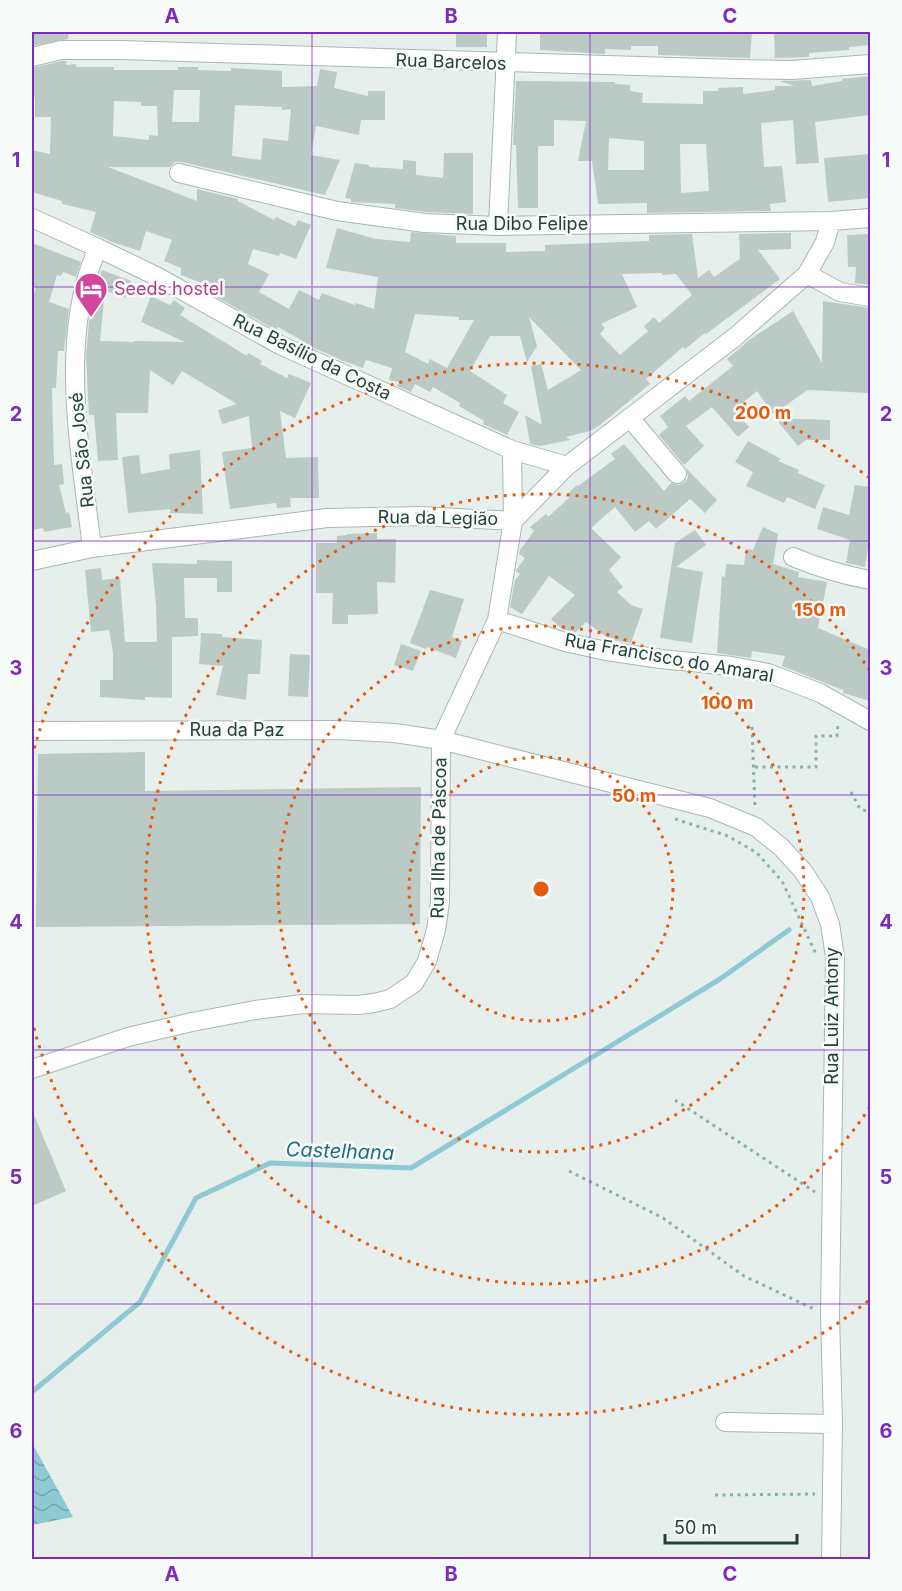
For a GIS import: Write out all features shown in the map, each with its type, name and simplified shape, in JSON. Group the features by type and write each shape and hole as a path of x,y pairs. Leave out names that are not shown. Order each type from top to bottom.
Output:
{"street":[{"path":"498,226 507,32"},
{"name":"Rua Barcelos","path":"32,57 61,51 120,51 505,64 792,70 870,64"},
{"name":"Rua Dibo Felipe","path":"179,173 360,215 425,223 498,226 831,221 870,218"},
{"name":"Rua Basílio da Costa","path":"32,218 158,278 280,345 512,450 567,466"},
{"name":"Rua da Legião","path":"32,561 92,548 327,518 421,516 513,520 567,466 735,337 807,274 825,242 831,221"},
{"name":"Rua São José","path":"92,548 75,406 77,338 82,292 88,269 98,248"},
{"path":"807,274 840,292 870,297"},
{"path":"630,418 677,474"},
{"name":"Rua Ilha de Páscoa","path":"32,1069 128,1036 224,1016 303,1004 374,1003 390,999 414,983 427,961 436,930 440,902 441,740 497,620 513,520 512,450"},
{"path":"793,557 816,567 870,580"},
{"name":"Rua Francisco do Amaral","path":"497,620 565,642 606,651 732,666 768,673 791,681 870,721"},
{"name":"Rua da Paz","path":"32,731 338,730 394,733 441,740"},
{"name":"Rua Luiz Antony","path":"441,740 710,808 756,827 781,847 803,871 820,897 830,924 835,957 830,1316 833,1424 831,1560"},
{"path":"725,1422 833,1424"}],"path":[{"path":"755,767 816,767 816,736 837,736 842,705"},
{"path":"752,727 756,827"},
{"path":"851,792 860,809 870,812"},
{"path":"672,818 728,836 757,854 782,881 819,962"},
{"path":"675,1100 831,1202"},
{"path":"569,1171 663,1218 744,1276 830,1316"},
{"path":"715,1495 832,1493"}],"water":[{"path":"32,1443 73,1517 32,1525"}],"building":[{"path":"32,32 69,32 68,39 32,46"},
{"path":"456,32 487,32 487,47 456,47"},
{"path":"540,32 616,34 616,32 752,32 750,58 658,55 658,46 631,46 631,50 605,49 605,54 540,50"},
{"path":"774,32 870,32 870,45 849,47 849,50 809,53 809,57 775,58"},
{"path":"67,61 66,65 76,64 76,67 114,67 114,70 178,70 178,67 198,67 198,70 231,71 231,68 282,71 282,87 317,86 320,69 337,72 334,88 368,96 368,91 385,91 385,120 361,120 359,135 316,126 311,155 340,160 325,195 182,162 175,162 170,167 108,167 197,201 197,189 238,199 274,220 276,217 295,226 298,220 311,225 296,259 280,253 279,256 253,249 248,264 269,274 259,292 289,309 299,290 319,300 322,293 374,309 378,277 326,268 337,228 376,239 410,242 411,232 456,236 456,243 506,243 506,252 545,251 545,245 649,241 649,235 692,234 698,278 709,270 714,277 740,259 739,234 791,233 791,249 758,250 780,279 685,349 683,347 646,379 650,384 600,425 590,431 566,437 570,440 540,446 530,444 525,415 542,425 531,366 541,364 548,390 581,370 529,317 537,346 527,362 520,336 490,336 470,371 507,395 503,403 519,412 507,435 483,424 484,421 459,406 460,403 433,387 430,392 415,384 411,392 397,386 399,382 389,380 392,368 366,360 363,368 303,343 278,327 276,330 209,293 212,287 181,275 181,268 164,261 172,240 146,231 140,251 112,242 90,232 96,212 62,204 62,201 32,192 32,150 50,154 51,117 35,117 32,68","holes":["174,90 200,90 199,122 172,122","114,101 141,102 141,106 157,106 158,136 149,135 149,140 113,136","235,105 291,109 288,141 263,138 261,160 232,156","622,274 676,274 692,295 659,323 654,317 644,326 648,331 620,355 600,334 605,328 601,324 637,307","415,314 474,320 447,368 430,359 428,364 405,352"]},
{"path":"870,76 870,115 815,122 819,163 796,164 793,120 761,123 764,167 782,166 786,202 770,204 771,211 647,213 647,203 598,204 592,161 578,161 586,121 554,120 554,146 538,146 538,208 518,208 516,145 513,145 516,81 615,82 615,84 630,85 630,91 643,93 642,103 703,104 703,91 718,91 718,88 743,87 743,94 775,90 775,86 794,86 779,81 811,80 812,86 842,81 842,79","holes":["609,138 644,141 644,170 608,170","680,144 706,144 709,191 681,193"]},
{"path":"444,153 473,153 473,214 426,212 395,208 395,204 351,202 351,199 345,198 355,163 369,165 369,167 403,169 403,160 416,161 416,175 443,178"},
{"path":"870,154 870,198 828,202 824,158"},
{"path":"870,234 869,285 855,283 856,267 848,267 847,235"},
{"path":"32,243 81,262 76,277 63,272 61,276 57,275 49,302 69,309 64,351 58,351 56,388 52,388 54,465 62,464 64,484 59,485 72,527 44,532 43,528 32,530 32,300 36,287 32,286"},
{"path":"102,270 131,281 125,298 105,290 100,341 185,342 141,322 151,296 170,305 174,300 185,308 180,315 247,356 248,353 262,361 260,364 287,378 289,374 311,383 295,418 280,411 286,458 318,457 319,498 290,498 291,507 277,508 276,503 230,509 222,452 252,448 249,416 222,424 218,410 237,404 182,371 173,385 150,370 148,413 116,413 118,460 98,461 94,415 89,415 86,357 89,321 96,286"},
{"path":"823,301 870,308 870,393 808,390 773,414 757,391 734,410 749,427 738,437 712,407 686,426 704,446 684,465 659,435 668,427 660,416 685,396 689,401 733,366 727,359 749,340 793,311 822,363"},
{"path":"775,418 830,420 830,440 806,440 798,446"},
{"path":"748,441 781,459 778,461 799,470 798,473 825,485 815,509 787,497 784,503 746,486 753,472 735,462"},
{"path":"624,444 664,491 671,483 678,485 685,482 688,477 686,468 717,500 705,513 690,499 656,529 649,521 635,532 615,507 591,528 621,557 609,570 623,587 617,592 631,605 643,609 631,643 611,640 586,622 575,633 562,629 551,619 575,595 549,576 522,614 510,607 515,580 520,574 516,571 525,558 519,554 520,550 534,531 530,527 546,514 548,517 570,497 567,494 577,485 615,459 611,454"},
{"path":"200,450 203,514 170,513 170,509 128,513 122,457 139,455 141,474 170,469 169,454"},
{"path":"855,485 870,487 870,535 865,567 846,563 850,540 817,529 823,507 849,515"},
{"path":"763,527 778,534 773,564 799,572 798,577 827,582 818,628 870,650 870,701 843,693 843,690 782,666 785,656 752,651 751,658 717,653 722,576 725,577 726,564 744,565 746,549 753,550"},
{"path":"695,530 706,545 676,567 703,572 692,643 660,638 675,543"},
{"path":"377,533 377,539 396,539 395,583 377,582 378,614 348,615 348,624 332,624 333,593 316,593 316,543 337,543 337,536 347,534"},
{"path":"197,560 232,561 232,592 217,592 217,578 184,578 185,618 198,618 198,636 172,637 172,698 145,697 145,700 100,697 100,680 113,680 113,652 109,630 91,632 85,570 101,568 102,580 120,578 125,642 155,642 157,641 156,606 152,563 197,564"},
{"path":"430,590 464,599 452,637 462,641 456,658 410,643"},
{"path":"201,633 262,640 260,674 248,674 246,700 216,695 223,666 199,664"},
{"path":"401,644 421,651 413,671 394,665"},
{"path":"290,654 310,655 308,697 288,696"},
{"path":"145,752 145,791 421,787 420,924 36,927 38,754"},
{"path":"32,1110 66,1191 32,1206"}],"waterway":[{"name":"Castelhana","path":"32,1392 140,1302 196,1198 270,1163 411,1168 720,979 789,930"}],"place":[{"name":"Seeds hostel","path":"91,318"}]}
